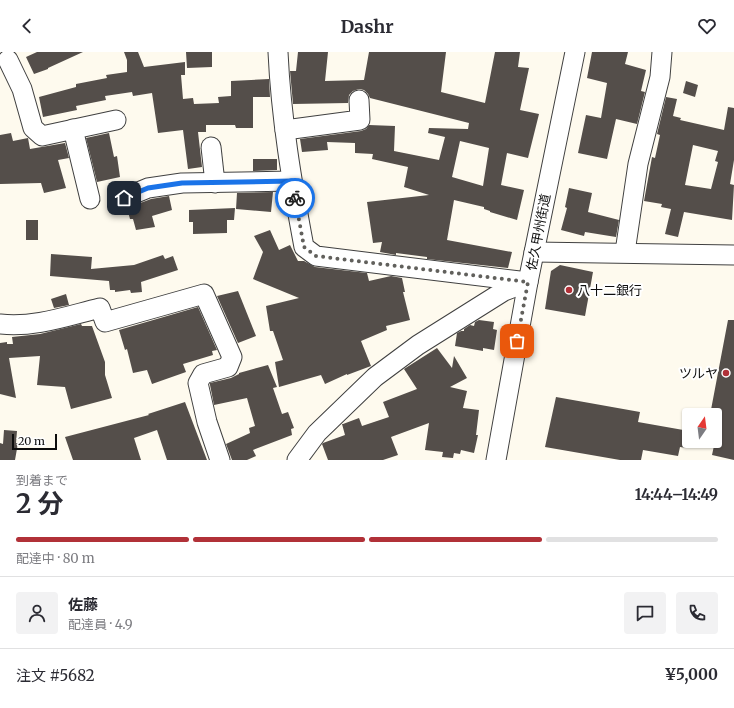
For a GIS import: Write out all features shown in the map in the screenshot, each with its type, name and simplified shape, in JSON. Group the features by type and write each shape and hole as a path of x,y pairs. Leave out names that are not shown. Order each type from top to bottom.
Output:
{"street":[{"path":"278,52 279,85 292,181 304,247 316,256 528,282"},
{"name":"佐久甲州街道","path":"496,460 528,282 575,52"},
{"path":"625,252 638,164 660,77 662,52"},
{"path":"10,59 22,89 33,128 42,136 116,120"},
{"path":"285,130 360,120 359,100"},
{"path":"73,129 90,198"},
{"path":"212,147 215,183"},
{"path":"124,198 148,188 182,183 292,181"},
{"path":"534,252 734,254"},
{"path":"297,460 317,433 375,377 418,346 504,291 528,282"},
{"path":"0,324 11,326 44,322 100,308 105,322 204,294 232,357 228,367 203,374 198,383 207,422 220,460"}],"building":[{"path":"37,52 83,52 34,74 26,57"},
{"path":"124,52 138,52 144,67 185,62 185,75 181,75 183,99 193,98 194,104 219,103 218,97 231,96 231,81 269,79 270,97 253,97 253,128 236,128 235,125 206,125 206,132 198,132 202,167 188,169 183,130 158,133 152,93 133,96 132,92 105,96 106,100 76,106 77,110 43,117 39,97 76,87 76,84 107,78 106,75 127,72 127,60"},
{"path":"186,52 212,52 212,67 187,68"},
{"path":"298,52 328,52 325,81 364,80 369,52 446,52 441,92 485,103 495,52 520,52 518,67 529,68 520,110 539,114 528,158 507,153 501,185 524,190 517,220 490,212 484,209 484,207 454,200 447,240 512,252 508,268 380,252 382,242 373,243 367,202 429,195 404,187 408,167 372,159 373,154 355,153 355,143 327,142 328,150 302,152 300,139 361,131 366,129 369,125 395,126 394,151 439,160 445,137 428,133 429,128 468,129 469,123 370,98 364,90 359,89 353,91 349,95 348,103 293,104 290,71 296,71","holes":["460,141 489,148 483,186 452,177"]},
{"path":"592,52 628,52 625,64 646,70 641,91 645,92 637,124 616,119 607,159 578,153 586,115 601,118 607,83 587,78"},
{"path":"686,81 698,85 695,97 683,93"},
{"path":"666,97 677,99 673,116 681,118 680,120 724,130 728,107 734,108 734,160 730,184 734,185 732,220 684,212 678,237 665,234 671,209 661,207 662,204 644,201 652,157 655,158 660,135 657,134","holes":["693,145 718,151 715,161 718,162 711,189 685,185"]},
{"path":"11,133 13,141 28,138 30,149 65,143 69,158 58,160 66,188 44,193 41,183 0,184 0,135"},
{"path":"109,133 114,157 117,156 120,177 97,182 86,138"},
{"path":"253,159 277,159 277,170 253,171"},
{"path":"569,188 592,193 588,212 619,220 616,237 585,232 584,236 561,230 567,208 565,207"},
{"path":"273,192 271,212 236,209 237,193"},
{"path":"169,196 172,210 152,216 155,227 136,230 133,219 130,219 127,208 151,199"},
{"path":"235,208 234,220 227,220 227,233 193,234 193,222 189,222 189,210"},
{"path":"26,220 38,220 38,240 26,240"},
{"path":"270,230 279,250 290,245 298,261 304,261 315,267 367,273 369,281 391,276 402,278 405,292 403,292 410,320 386,326 387,330 361,341 371,366 347,374 325,384 321,375 279,387 275,362 283,360 273,331 270,331 266,306 299,298 253,279 263,252 254,236"},
{"path":"51,254 92,257 91,269 134,265 163,255 165,259 173,256 178,270 141,282 142,292 131,293 130,290 115,292 115,290 110,290 109,281 50,276"},
{"name":"八十二銀行","path":"560,265 593,272 585,316 545,309 551,271"},
{"path":"238,291 256,336 238,343 217,296"},
{"path":"66,294 69,305 54,308 51,299"},
{"path":"198,307 217,350 212,351 213,355 183,364 186,372 152,384 147,370 133,373 127,349 125,350 119,330"},
{"path":"479,320 494,322 493,329 497,330 494,350 483,348 483,351 455,346 457,333 464,331 464,329 470,325 474,326 475,322"},
{"name":"ツルヤ","path":"728,320 734,320 734,460 712,455 714,448 722,448 722,408 711,408"},
{"path":"81,324 82,326 92,326 105,362 105,375 112,398 71,409 65,387 37,385 40,356 9,358 16,398 0,394 0,343 7,342 7,344 13,344 12,337 40,334"},
{"path":"437,348 452,368 454,356 467,378 450,387 467,391 463,408 479,410 476,435 478,435 474,453 461,450 460,454 454,453 453,458 442,457 443,452 425,450 429,423 391,437 398,455 383,460 328,460 322,444 345,435 342,424 359,418 362,426 389,417 383,402 417,389 404,369"},
{"path":"268,365 277,387 273,388 282,414 288,412 294,428 291,429 292,435 253,450 256,456 247,460 232,460 226,444 250,433 249,428 255,426 247,398 214,405 210,383 231,378 239,373"},
{"path":"556,397 640,412 638,422 682,430 682,447 680,447 678,456 643,450 641,460 620,460 545,447"},
{"path":"185,402 207,460 167,460 157,430 134,438 141,460 73,460 65,437 149,415 148,414"},
{"path":"4,430 17,431 16,443 18,443 15,460 0,460 0,443 3,444"}],"way so far":[{"path":"295,198 304,247 316,256 528,282 517,341"}],"place":[{"name":"八十二銀行","path":"569,290"},
{"name":"ツルヤ","path":"726,373"}],"route":[{"path":"124,198 148,188 182,183 292,181 295,198"}]}
